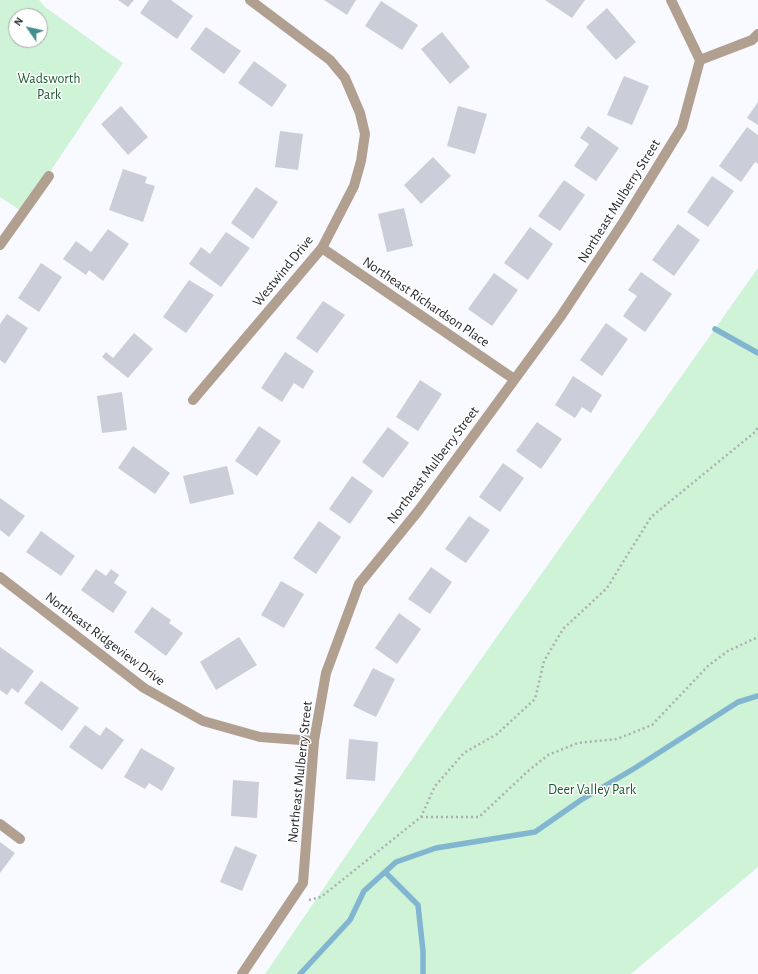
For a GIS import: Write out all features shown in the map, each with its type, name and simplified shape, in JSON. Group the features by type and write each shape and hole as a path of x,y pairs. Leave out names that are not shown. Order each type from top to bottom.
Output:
{"street":[{"name":"Westwind Drive","path":"193,400 322,248 354,186 362,161 365,134 360,113 345,78 330,60 250,0"},
{"path":"671,0 700,60 752,40 758,34"},
{"name":"Northeast Mulberry Street","path":"242,974 303,883 314,742 326,673 359,584 419,510 561,316 624,221 682,127 700,60"},
{"path":"0,245 49,176"},
{"name":"Northeast Richardson Place","path":"322,248 514,379"},
{"name":"Northeast Ridgeview Drive","path":"0,577 144,688 203,722 260,736 314,742"},
{"path":"0,824 20,839"}],"path":[{"path":"291,901 301,903 321,896 422,817 435,786 464,753 497,734 535,699 544,661 563,629 607,588 651,517 756,432 758,427"},
{"path":"422,817 479,817 527,772 548,755 578,743 617,739 652,726 708,666 728,651 758,637"}],"green space":[{"name":"Wadsworth Park","path":"0,0 39,0 46,8 8,8 8,48 48,48 48,9 123,63 23,212 0,197"},
{"name":"Deer Valley Park","path":"758,268 758,867 631,974 265,974 462,686"}],"building":[{"path":"118,0 134,0 128,7"},
{"path":"149,0 171,0 193,16 177,39 140,13"},
{"path":"324,0 356,0 347,15"},
{"path":"545,0 585,0 572,18"},
{"path":"381,1 418,25 402,50 365,26"},
{"path":"607,8 636,42 616,60 586,27"},
{"path":"206,27 241,51 224,74 190,49"},
{"path":"442,32 470,67 450,84 421,49"},
{"path":"254,61 287,85 272,107 238,83"},
{"path":"624,76 649,86 632,125 607,115"},
{"path":"758,102 758,125 747,118"},
{"path":"121,106 148,137 128,155 101,124"},
{"path":"458,106 487,114 475,154 447,146"},
{"path":"588,126 619,148 596,181 574,166 589,144 580,138"},
{"path":"747,127 758,135 758,164 755,162 741,182 719,166"},
{"path":"280,131 303,134 298,170 275,167"},
{"path":"433,157 451,176 421,204 404,185"},
{"path":"123,169 147,177 145,183 155,186 143,222 109,210"},
{"path":"712,176 734,191 708,227 687,212"},
{"path":"564,180 585,195 560,231 538,216"},
{"path":"256,187 278,202 253,239 231,223"},
{"path":"404,208 413,246 387,252 378,214"},
{"path":"678,224 700,240 674,276 652,260"},
{"path":"530,227 553,244 528,280 504,263"},
{"path":"108,229 129,244 103,281 89,270 86,275 63,259 76,241 91,252"},
{"path":"226,232 250,248 221,287 189,264 201,247 210,254"},
{"path":"41,263 62,277 39,312 18,298"},
{"path":"641,272 672,294 645,332 623,316 637,296 628,290"},
{"path":"494,273 518,290 492,326 468,309"},
{"path":"189,280 214,295 186,333 163,317"},
{"path":"323,301 345,315 317,353 296,338"},
{"path":"7,314 28,328 5,364 0,360 0,324"},
{"path":"606,323 628,339 602,376 580,360"},
{"path":"134,333 153,349 128,378 102,357 106,352 113,358"},
{"path":"285,352 314,371 303,389 294,383 282,402 261,388"},
{"path":"573,376 602,395 591,413 582,407 575,418 555,405"},
{"path":"420,380 442,394 418,431 396,417"},
{"path":"122,392 127,430 102,433 97,396"},
{"path":"537,422 562,439 541,469 516,451"},
{"path":"259,426 281,441 257,476 235,461"},
{"path":"388,427 409,443 383,478 362,462"},
{"path":"133,446 170,473 155,494 118,468"},
{"path":"503,463 524,478 500,512 479,497"},
{"path":"227,466 234,494 190,504 183,476"},
{"path":"352,476 373,491 350,524 329,509"},
{"path":"0,498 25,516 9,537 0,530"},
{"path":"469,516 490,530 466,563 445,549"},
{"path":"319,521 341,537 316,574 293,558"},
{"path":"41,531 75,556 61,576 26,552"},
{"path":"431,567 452,582 430,614 408,599"},
{"path":"96,569 106,576 111,569 119,575 114,583 127,592 113,613 81,590"},
{"path":"281,581 304,594 284,628 261,615"},
{"path":"152,607 171,620 169,623 183,633 166,656 134,632"},
{"path":"399,613 421,629 397,664 375,648"},
{"path":"239,637 257,665 216,690 200,662"},
{"path":"0,647 34,671 18,693 12,688 7,695 0,690"},
{"path":"373,668 395,679 376,717 353,706"},
{"path":"41,681 79,708 62,731 24,703"},
{"path":"85,725 100,736 106,727 124,740 102,770 69,747"},
{"path":"349,739 378,742 375,781 346,779"},
{"path":"141,748 175,768 162,791 149,783 145,789 124,777"},
{"path":"233,780 259,782 257,818 231,816"},
{"path":"0,842 15,853 0,873"},
{"path":"235,846 257,855 242,891 220,882"}],"waterway":[{"path":"715,329 758,353"},
{"path":"300,974 350,920 364,891 396,862 436,848 535,832 581,800 635,768 738,702 758,696"},
{"path":"385,872 418,905 423,951 423,974"}]}
